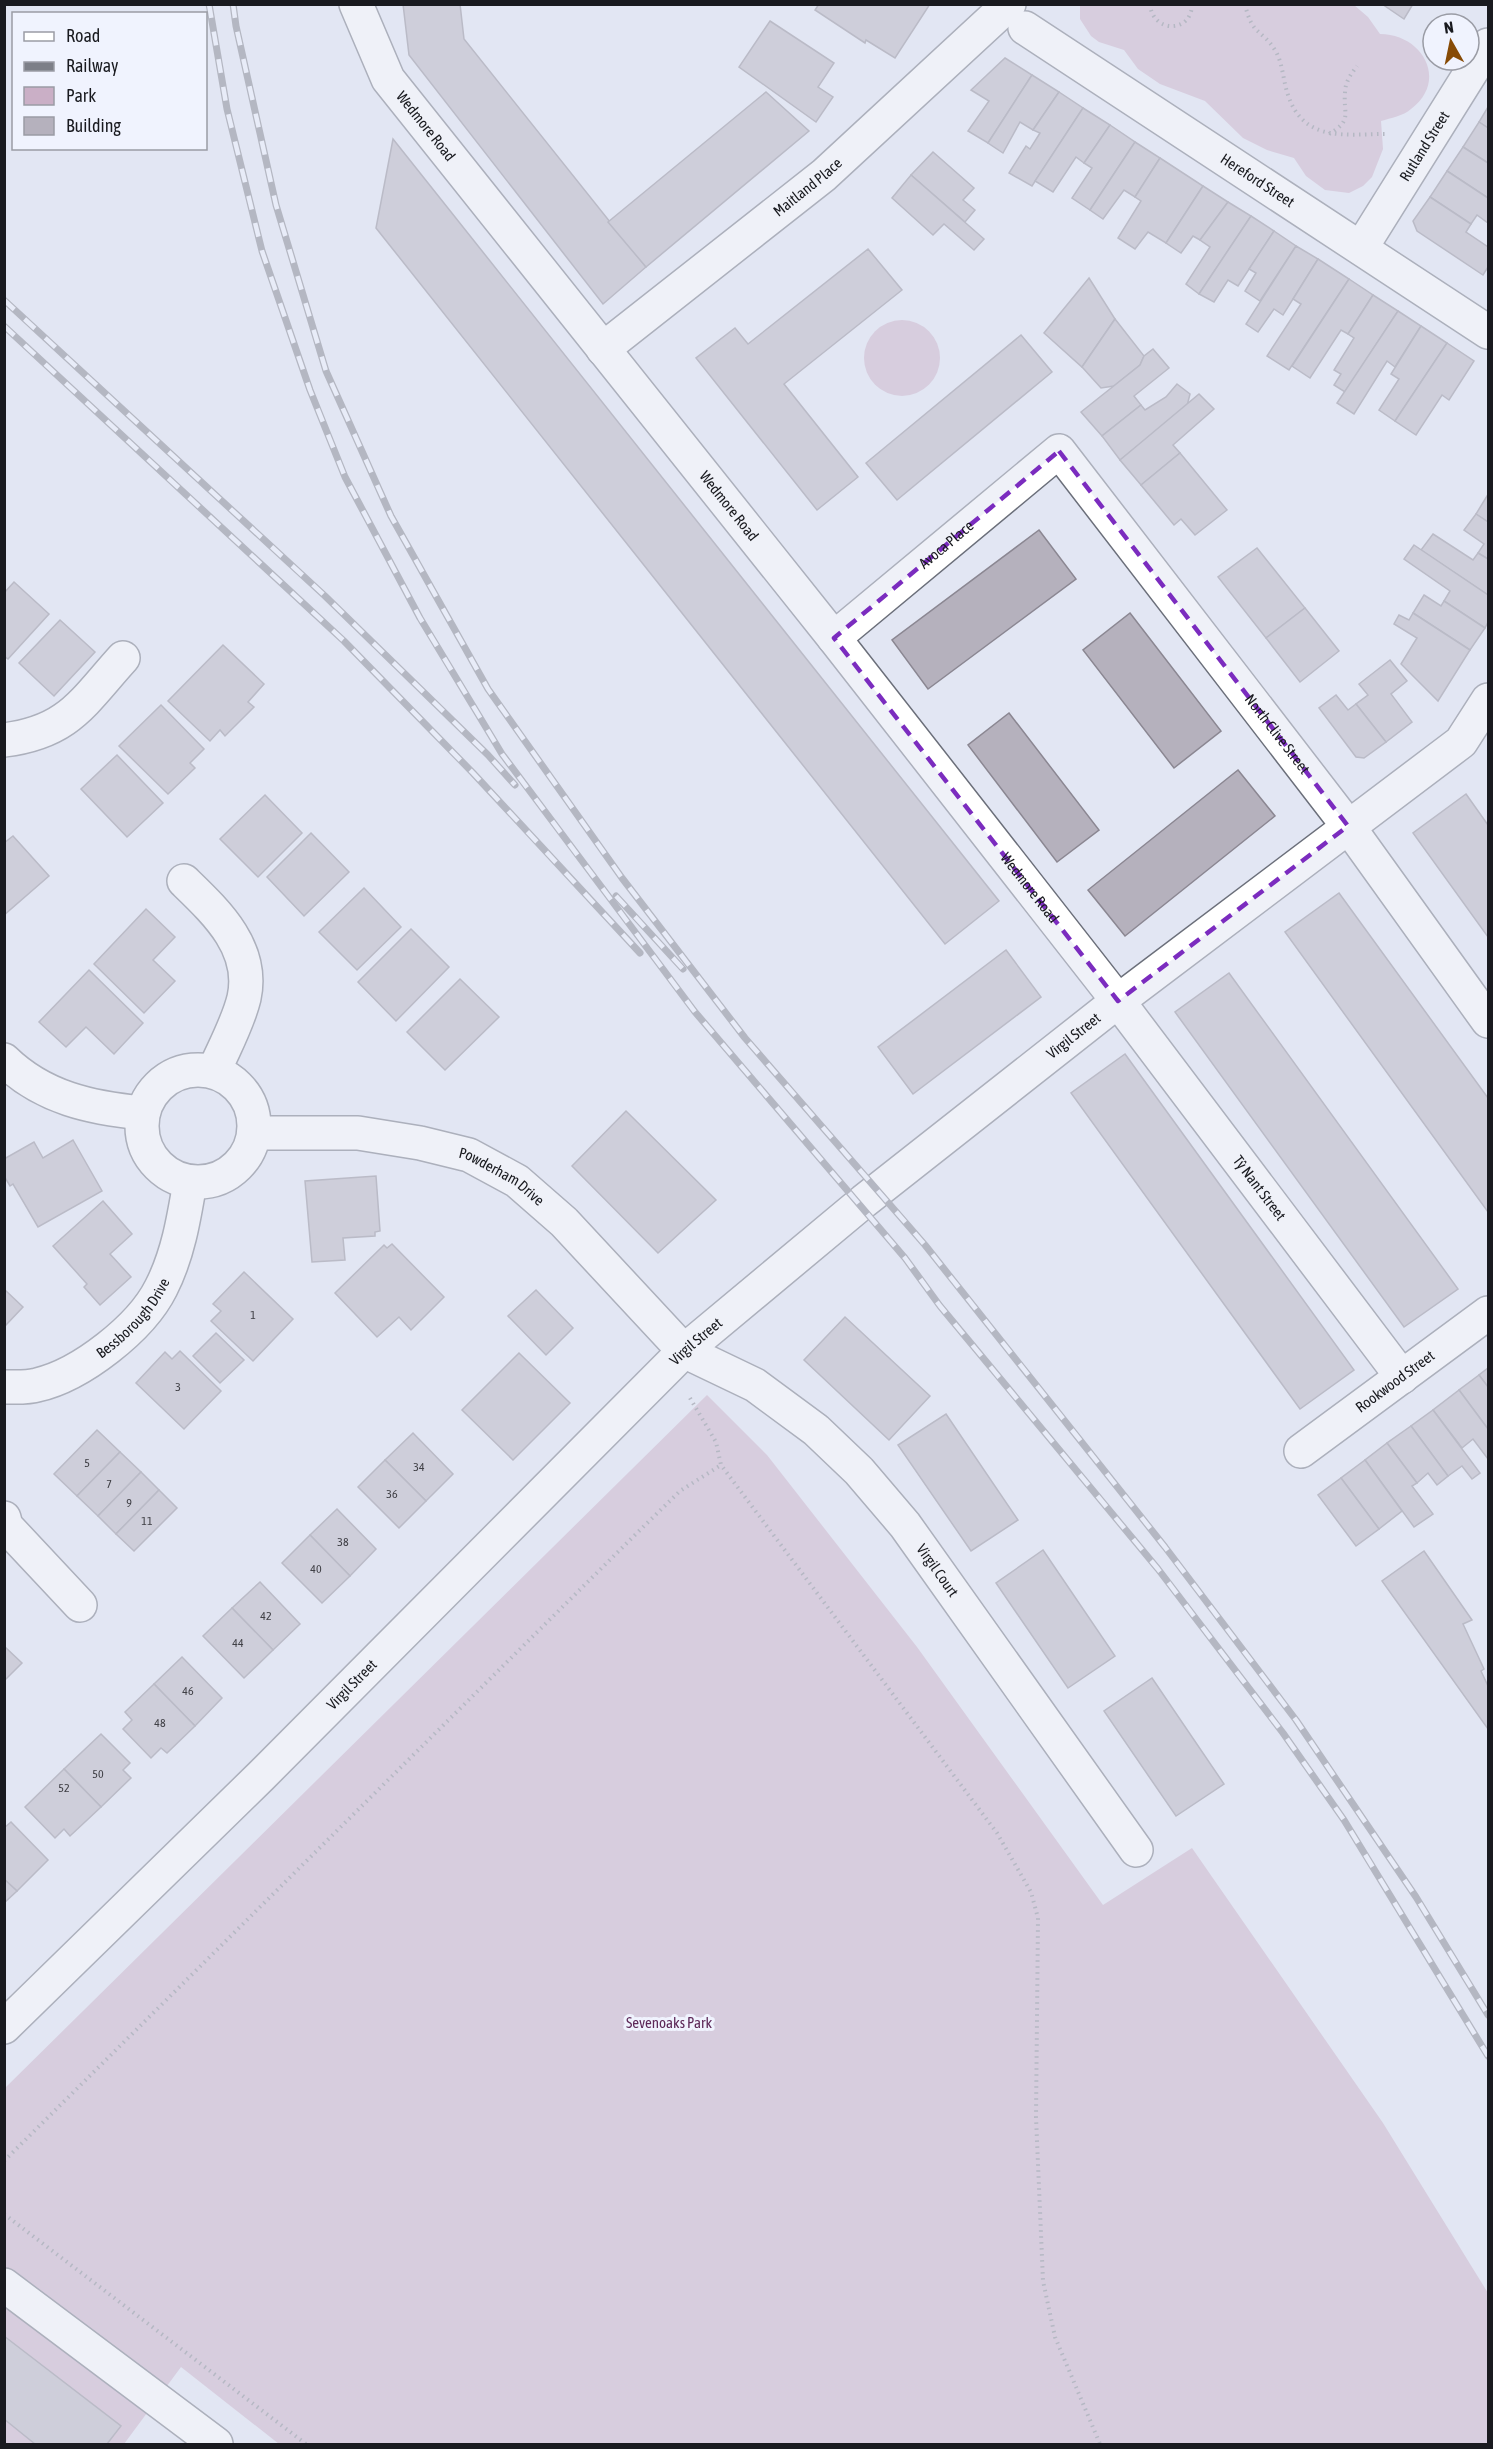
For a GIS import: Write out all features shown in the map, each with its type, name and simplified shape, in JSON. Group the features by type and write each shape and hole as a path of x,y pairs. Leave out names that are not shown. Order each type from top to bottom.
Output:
{"street":[{"name":"Wedmore Road","path":"356,4 388,79 834,638 1118,1001"},
{"name":"Maitland Place","path":"603,349 824,175 1006,12"},
{"name":"Hereford Street","path":"1006,12 1488,332"},
{"name":"Rutland Street","path":"1361,248 1488,45"},
{"name":"Avoca Place","path":"834,638 1059,451"},
{"name":"North Clive Street","path":"1059,451 1348,826 1488,1021"},
{"path":"4,740 43,732 64,720 123,658"},
{"name":"Virgil Street","path":"4,2027 269,1768 677,1358 864,1201 1118,1001 1461,742 1488,700"},
{"path":"184,880 220,917 236,939 246,971 243,998 214,1071"},
{"name":"Tŷ Nant Street","path":"1118,1001 1402,1377"},
{"path":"4,1059 16,1071 68,1100 143,1113"},
{"path":"214,1071 235,1084 245,1096 253,1114 255,1133 247,1153 235,1168 221,1178 190,1182 171,1176 152,1159 142,1137 143,1113 156,1089 171,1077 184,1072 214,1071"},
{"name":"Powderham Drive","path":"255,1133 358,1133 420,1143 469,1155 517,1181 564,1222 677,1358"},
{"name":"Bessborough Drive","path":"4,1387 37,1385 70,1372 107,1348 136,1324 161,1289 177,1248 190,1182"},
{"name":"Rookwood Street","path":"1301,1451 1488,1313"},
{"name":"Virgil Court","path":"677,1358 755,1385 816,1430 859,1471 905,1525 1136,1850"},
{"path":"4,1518 6,1526 80,1605"},
{"path":"4,2285 216,2445"}],"path":[{"path":"1150,4 1151,15 1158,23 1168,28 1178,27 1187,20 1192,12 1192,4"},
{"path":"1245,4 1249,23 1275,50 1288,96 1298,115 1311,127 1328,135 1391,134 1428,141"},
{"path":"1328,135 1340,128 1347,116 1344,93 1348,79 1357,66"},
{"path":"677,1358 716,1442 721,1465 997,1833 1031,1892 1038,1918 1036,2117 1043,2281 1055,2337 1100,2445"},
{"path":"4,2161 680,1491 721,1465"},
{"path":"4,2214 306,2445"}],"highlighted area":[{"path":"1059,451 1348,826 1118,1001 834,638"}],"green space":[{"path":"1080,5 1354,5 1368,17 1380,34 1395,36 1418,50 1421,54 1421,72 1429,72 1428,85 1422,97 1411,109 1401,115 1381,121 1383,149 1372,177 1363,186 1349,193 1325,190 1306,176 1294,158 1267,150 1243,138 1205,101 1160,84 1138,69 1124,50 1099,42 1091,36 1080,19"},
{"path":"902,320 916,323 929,331 937,344 940,358 937,372 929,385 916,393 902,396 888,393 875,385 867,372 864,358 867,344 875,331 888,323"},
{"name":"Sevenoaks Park","path":"707,1395 767,1455 917,1647 1103,1905 1192,1848 1383,2123 1488,2293 1488,2444 279,2444 181,2367 124,2444 5,2444 5,2088"}],"building":[{"path":"403,4 460,4 464,39 646,267 603,304 409,55"},
{"path":"819,4 930,4 895,58 866,40 865,43 815,10"},
{"path":"1382,4 1413,4 1404,19"},
{"path":"770,21 834,63 818,87 833,97 816,122 739,67"},
{"path":"1005,58 1032,75 988,143 968,131 989,101 971,90"},
{"path":"1032,75 1059,92 1033,130 1020,122 1003,153 988,143"},
{"path":"766,92 809,131 646,267 608,222"},
{"path":"1059,92 1083,108 1032,186 1009,173 1026,146 1030,149 1040,133 1033,130"},
{"path":"1488,107 1488,128 1479,122"},
{"path":"1083,108 1110,125 1084,163 1076,157 1053,192 1035,181"},
{"path":"1479,122 1488,128 1488,163 1463,147"},
{"path":"1110,125 1135,142 1090,210 1072,198 1092,168 1084,163"},
{"path":"393,139 999,901 945,944 376,228"},
{"path":"1135,142 1160,158 1135,197 1124,190 1103,219 1090,210"},
{"path":"1463,147 1488,163 1488,198 1447,171"},
{"path":"933,152 974,188 963,200 975,210 965,222 911,175"},
{"path":"1160,158 1203,186 1166,243 1148,232 1135,249 1118,238 1141,201 1135,197"},
{"path":"1447,171 1488,198 1488,223 1477,215 1471,224 1430,197"},
{"path":"911,175 984,239 974,250 944,224 933,235 892,198"},
{"path":"1203,186 1228,202 1200,240 1193,236 1181,253 1166,243"},
{"path":"1430,197 1471,224 1466,232 1488,247 1488,267 1483,275 1417,231 1413,221"},
{"path":"1228,202 1251,216 1199,294 1186,284 1210,247 1200,240"},
{"path":"1251,216 1274,231 1238,286 1228,280 1214,302 1199,294"},
{"path":"1274,231 1296,246 1260,301 1245,291 1256,273 1249,269"},
{"path":"1296,246 1318,259 1283,315 1274,309 1258,332 1246,324"},
{"path":"868,249 902,290 784,384 858,477 817,510 696,358 735,328 748,344"},
{"path":"1318,259 1349,279 1289,370 1267,356 1301,304 1293,299"},
{"path":"1089,278 1115,319 1082,367 1044,333"},
{"path":"1349,279 1373,295 1348,334 1341,330 1310,378 1292,366"},
{"path":"1373,295 1398,311 1345,392 1334,385 1341,374 1334,370 1354,338 1348,334"},
{"path":"1398,311 1421,326 1395,367 1387,361 1354,414 1337,403"},
{"path":"1115,319 1144,356 1140,365 1114,386 1101,388 1082,367"},
{"path":"1421,326 1447,343 1395,421 1379,410 1399,379 1391,374"},
{"path":"1021,335 1052,372 897,500 866,463"},
{"path":"1447,343 1474,361 1449,400 1442,395 1416,435 1395,421"},
{"path":"1153,349 1169,368 1134,396 1141,405 1102,436 1081,412 1140,365 1144,356"},
{"path":"1177,384 1190,394 1187,406 1120,460 1102,436 1141,405 1145,410 1166,397"},
{"path":"1199,394 1214,409 1173,445 1180,453 1141,485 1120,460"},
{"path":"1180,453 1227,510 1195,535 1181,519 1174,525 1141,485"},
{"path":"1488,497 1488,522 1476,514"},
{"path":"1476,514 1488,522 1488,559 1478,553 1484,544 1464,530"},
{"path":"1039,530 1076,579 928,689 892,640"},
{"path":"1433,534 1473,560 1478,553 1488,559 1488,595 1421,550"},
{"path":"1414,545 1488,595 1488,622 1485,628 1444,601 1450,591 1404,559"},
{"path":"1257,548 1305,608 1266,638 1218,577"},
{"path":"14,582 49,614 8,659 4,656 4,593"},
{"path":"1424,595 1441,606 1444,601 1485,628 1470,650 1413,613"},
{"path":"1305,608 1339,651 1300,682 1266,638"},
{"path":"1130,613 1221,731 1174,768 1083,650"},
{"path":"1413,613 1470,650 1438,701 1401,664 1417,638 1394,624 1399,615 1409,620"},
{"path":"60,620 95,652 54,696 19,663"},
{"path":"223,645 264,684 248,702 254,707 225,736 220,730 210,741 168,701"},
{"path":"1390,660 1407,681 1391,694 1412,722 1386,742 1356,704 1368,695 1359,684"},
{"path":"1336,695 1348,710 1356,704 1386,742 1364,758 1356,757 1319,708"},
{"path":"161,705 204,749 190,763 195,768 168,794 119,746"},
{"path":"1009,713 1099,830 1057,862 968,745"},
{"path":"117,755 163,803 127,837 81,789"},
{"path":"1238,770 1275,816 1125,936 1088,890"},
{"path":"1466,794 1488,825 1488,937 1413,833"},
{"path":"265,795 302,833 258,877 220,839"},
{"path":"311,833 349,872 304,916 267,877"},
{"path":"13,836 49,876 4,915 4,843"},
{"path":"364,888 401,927 357,970 319,932"},
{"path":"1339,893 1488,1098 1488,1212 1285,932"},
{"path":"146,909 175,937 153,960 175,981 144,1013 94,964"},
{"path":"411,929 449,967 396,1021 358,982"},
{"path":"1006,950 1041,997 913,1094 878,1047"},
{"path":"89,970 143,1023 114,1054 86,1027 66,1047 39,1022"},
{"path":"1229,973 1458,1289 1404,1327 1175,1012"},
{"path":"460,979 499,1017 445,1070 407,1032"},
{"path":"1125,1054 1354,1370 1300,1409 1071,1093"},
{"path":"626,1111 716,1200 658,1253 572,1166"},
{"path":"73,1140 102,1191 38,1227 13,1184 10,1186 4,1176 4,1159 34,1142 43,1158"},
{"path":"376,1176 380,1231 375,1232 375,1236 343,1238 345,1260 312,1262 305,1181"},
{"path":"103,1201 132,1234 110,1254 131,1277 100,1305 84,1287 87,1284 53,1246"},
{"path":"392,1244 444,1297 411,1330 399,1317 377,1337 335,1293 384,1245 387,1248"},
{"path":"244,1272 293,1319 253,1361 211,1321 221,1311 213,1304"},
{"path":"4,1289 23,1307 4,1327"},
{"path":"536,1290 573,1328 546,1355 508,1316"},
{"path":"845,1317 930,1396 889,1440 804,1360"},
{"path":"216,1333 244,1360 220,1383 193,1356"},
{"path":"180,1351 221,1391 184,1429 136,1383 165,1352 172,1359"},
{"path":"519,1353 570,1403 513,1460 462,1410"},
{"path":"1488,1368 1488,1387 1479,1375"},
{"path":"1479,1375 1488,1387 1488,1429 1459,1390"},
{"path":"1459,1390 1488,1429 1488,1459 1473,1439 1462,1448 1433,1410"},
{"path":"1433,1410 1480,1473 1472,1479 1462,1466 1448,1476 1411,1426"},
{"path":"946,1414 1018,1520 971,1551 898,1445"},
{"path":"1411,1426 1448,1476 1437,1485 1428,1473 1417,1483 1387,1443"},
{"path":"97,1430 120,1452 77,1496 54,1474"},
{"path":"413,1433 453,1474 426,1501 385,1460"},
{"path":"1387,1443 1417,1483 1412,1486 1433,1514 1414,1527 1365,1460"},
{"path":"120,1452 141,1472 98,1516 77,1496"},
{"path":"385,1460 426,1501 399,1528 358,1487"},
{"path":"1365,1460 1402,1511 1379,1529 1341,1478"},
{"path":"141,1472 159,1490 116,1534 98,1516"},
{"path":"1341,1478 1379,1529 1356,1546 1318,1495"},
{"path":"159,1490 177,1508 134,1551 116,1534"},
{"path":"337,1509 376,1549 350,1576 310,1535"},
{"path":"310,1535 350,1576 322,1603 282,1563"},
{"path":"1043,1550 1115,1656 1068,1688 996,1583"},
{"path":"1424,1551 1472,1620 1463,1624 1484,1669 1481,1671 1488,1686 1488,1729 1382,1581"},
{"path":"260,1582 300,1624 273,1650 232,1608"},
{"path":"232,1608 273,1650 244,1678 203,1636"},
{"path":"4,1646 22,1663 4,1681"},
{"path":"182,1657 222,1698 195,1726 154,1684"},
{"path":"1152,1678 1224,1784 1176,1816 1104,1711"},
{"path":"154,1684 195,1726 167,1753 161,1748 151,1758 123,1729 132,1720 125,1712"},
{"path":"101,1734 130,1763 123,1770 131,1778 101,1807 64,1769"},
{"path":"64,1769 101,1807 70,1836 64,1829 55,1838 25,1807"},
{"path":"11,1822 48,1860 17,1891 4,1879 4,1828"},
{"path":"4,1879 17,1891 4,1903"},
{"path":"4,2336 121,2426 107,2444 35,2444 4,2419"}],"railway":[{"path":"209,4 227,109 262,251 310,390 345,477 420,618 502,754 695,1012 905,1258 940,1306 1158,1569 1283,1733 1344,1820 1488,2056"},
{"path":"233,4 276,205 326,371 391,516 488,689 622,878 745,1038 925,1245 1165,1547 1296,1720 1416,1897 1488,2015"},
{"path":"4,300 325,596 488,755 515,785"},
{"path":"4,326 344,641 473,773 640,953"},
{"path":"616,896 683,969"}]}
